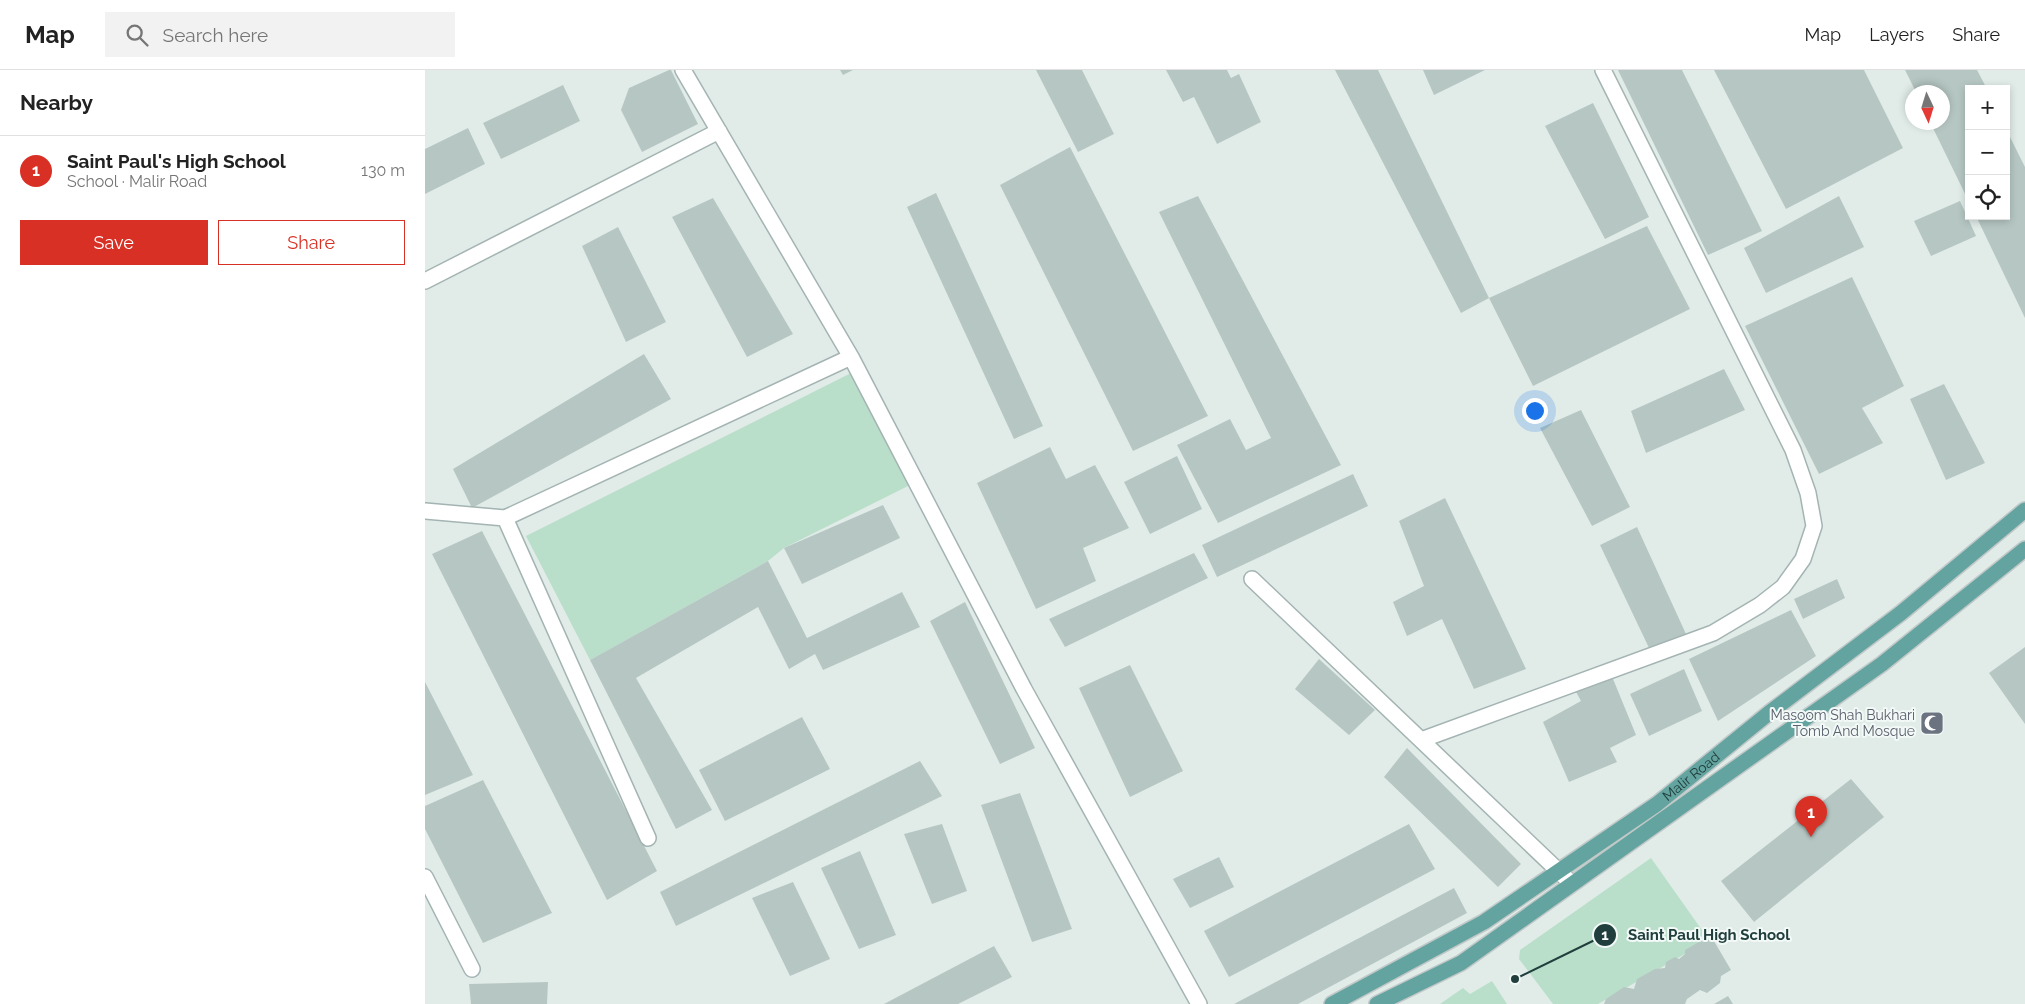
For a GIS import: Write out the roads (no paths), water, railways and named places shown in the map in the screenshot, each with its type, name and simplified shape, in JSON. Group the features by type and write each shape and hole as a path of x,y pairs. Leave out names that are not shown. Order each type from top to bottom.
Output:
{"main road":[{"name":"Malir Road","path":"1332,1004 1484,922 1657,804 1769,713 1901,614 2025,510"},
{"name":"Malir Road","path":"1377,1004 1461,963 1571,883 1882,664 2025,549"}],"lane":[{"path":"683,70 851,357 1024,689 1199,1004"},
{"path":"1421,740 1713,633 1760,605 1783,587 1803,559 1814,526 1808,493 1793,450 1603,70"},
{"path":"425,281 719,131"},
{"path":"425,511 505,518 851,357"},
{"path":"505,518 648,838"},
{"path":"1252,579 1571,883"},
{"path":"425,877 472,969"}],"place":[{"name":"Masoom Shah Bukhari Tomb And Mosque","path":"1932,723"},
{"name":"Saint Paul's High School","path":"1811,837"},
{"name":"Saint Paul High School","path":"1515,979"}]}
